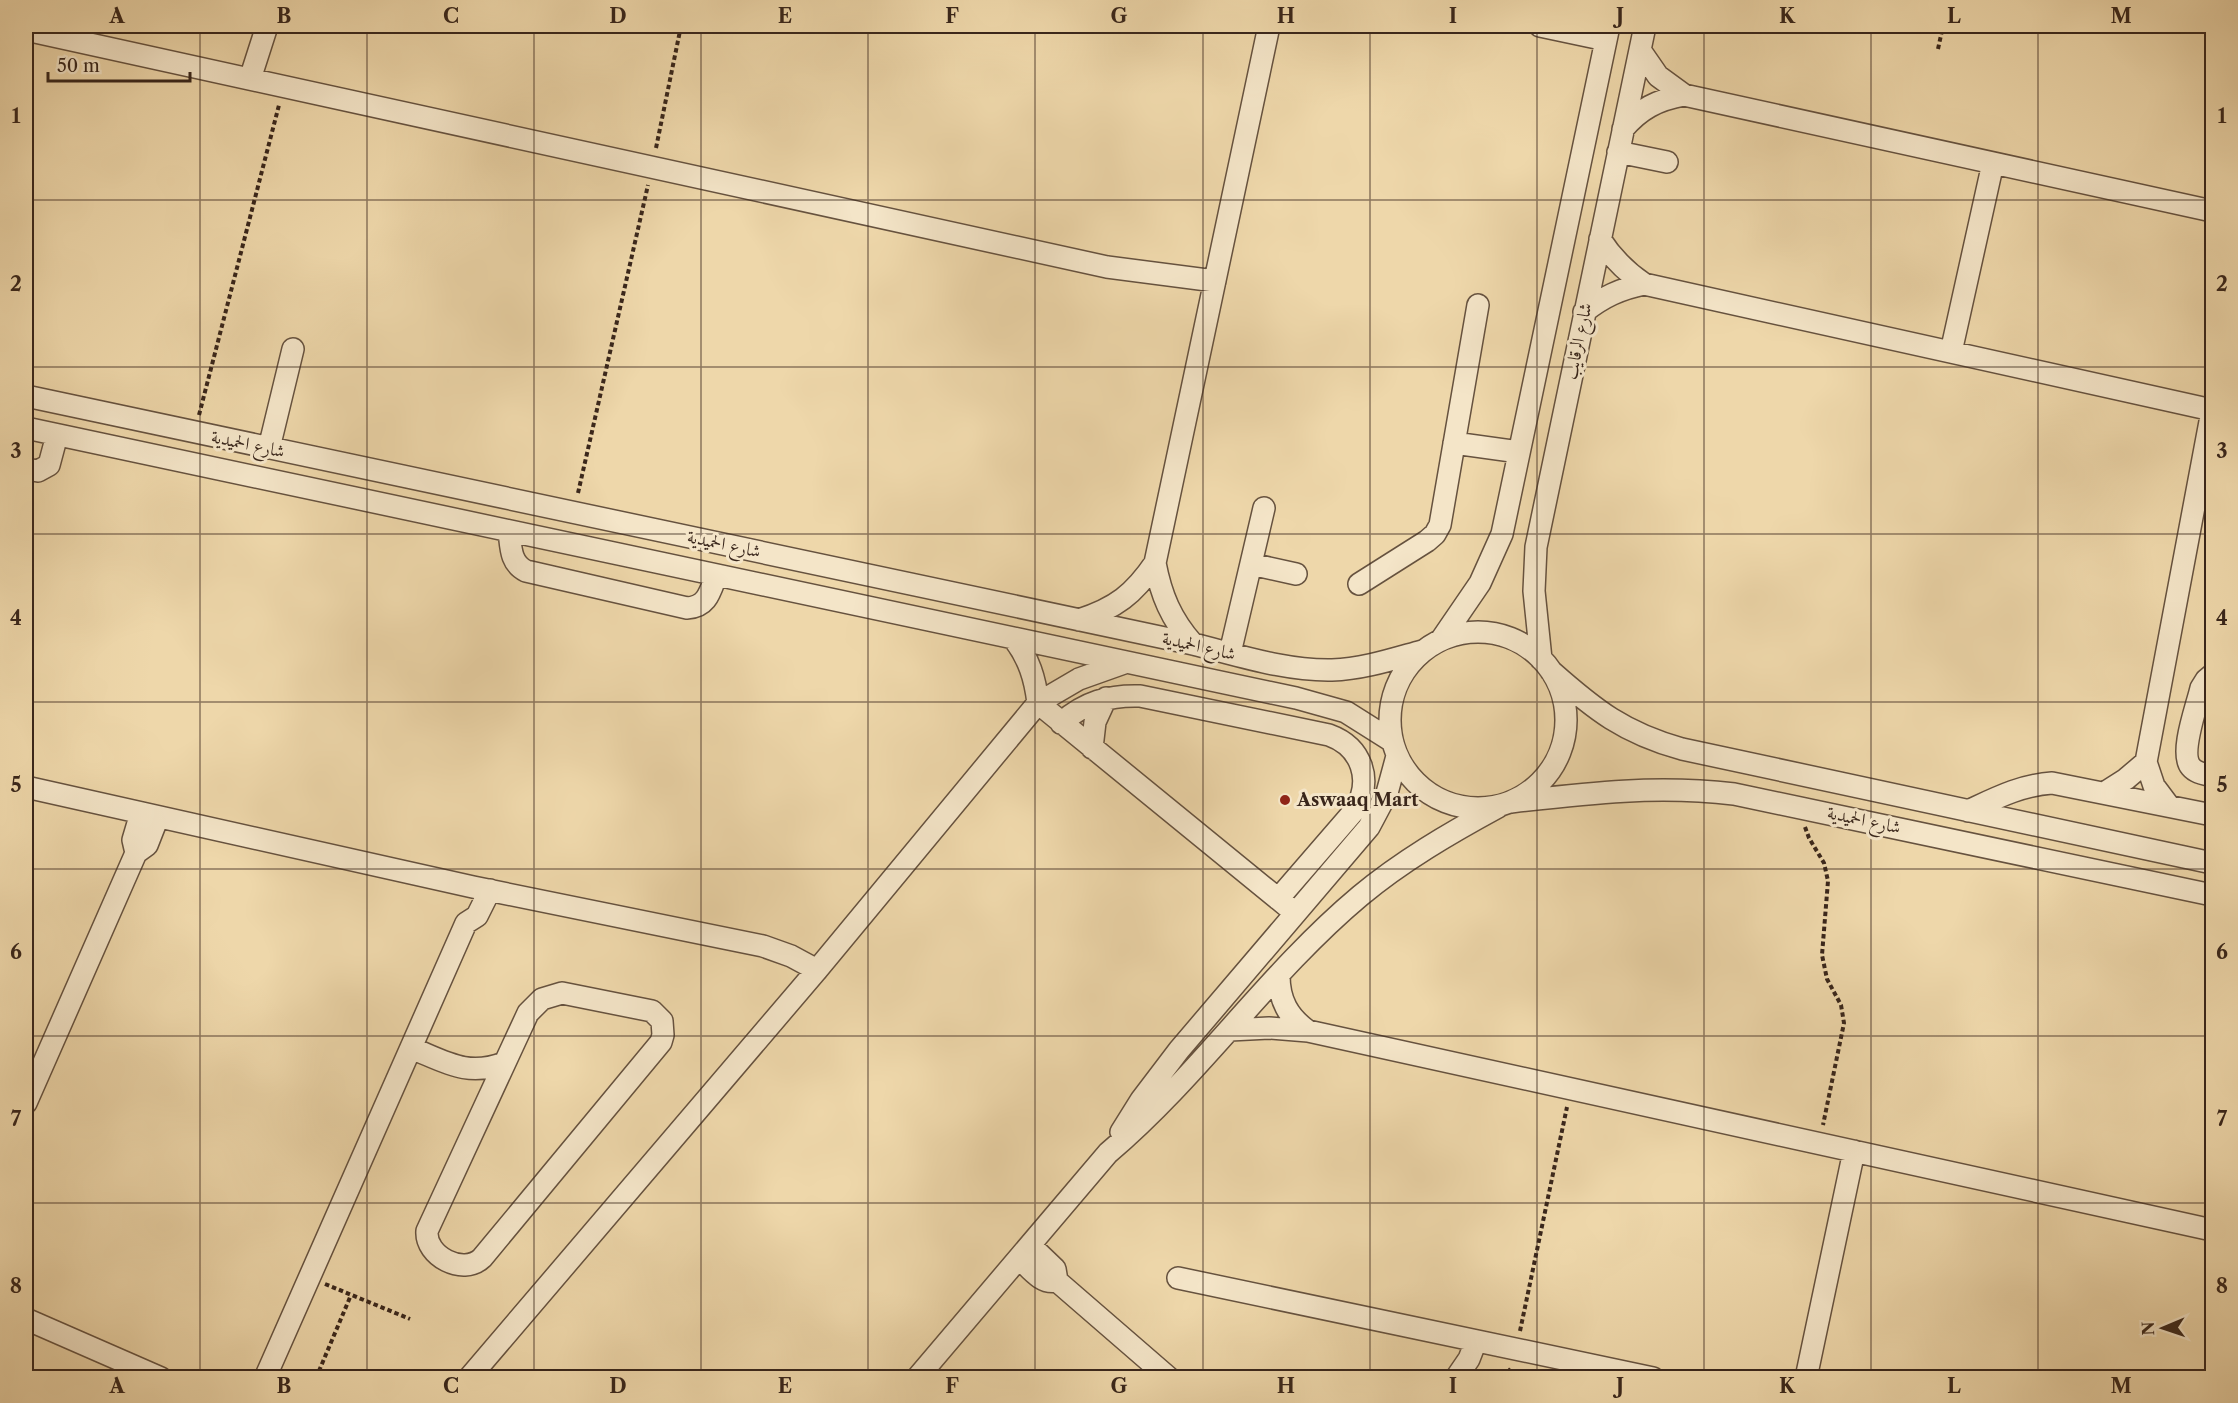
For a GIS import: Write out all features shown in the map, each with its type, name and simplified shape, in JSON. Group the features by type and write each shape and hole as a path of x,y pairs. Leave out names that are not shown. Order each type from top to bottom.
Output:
{"street":[{"path":"243,78 256,26"},
{"path":"243,78 267,26"},
{"path":"1078,620 1102,612 1123,600 1142,583 1155,562 1269,26"},
{"path":"1540,26 1607,33"},
{"name":"شارع الرقايب","path":"1546,665 1534,591 1536,547 1645,26"},
{"path":"26,30 1213,290"},
{"name":"شارع الرقايب","path":"1441,640 1480,583 1502,534 1607,33"},
{"path":"1640,50 1658,76 1684,95"},
{"path":"1623,129 1649,105 1666,98 1684,95 2212,211"},
{"path":"1618,152 1667,162"},
{"path":"1951,352 1993,163"},
{"path":"1599,239 1619,264 1644,284 1951,352 2212,414 2146,762 2154,786 2169,806"},
{"path":"1584,312 1602,298 1644,284"},
{"path":"1359,584 1435,534 1440,525 1478,305"},
{"path":"269,448 293,349"},
{"name":"شارع الحميدية","path":"26,396 1305,669 1333,670 1361,667 1422,651"},
{"name":"شارع الحميدية","path":"26,428 1333,707 1359,719 1394,748"},
{"path":"26,469 38,471 49,465 57,435"},
{"path":"1454,443 1519,452"},
{"path":"1230,653 1264,508"},
{"path":"509,531 513,560 516,565 526,571 687,608 694,608 706,601 716,576"},
{"path":"1155,562 1167,607 1192,644"},
{"path":"1251,564 1296,574"},
{"path":"917,1377 1108,1153 1160,1074 1294,912 1369,826 1387,793 1394,748 1390,712 1397,685 1403,673 1422,651 1441,640 1471,632 1494,633 1516,640 1546,665 1564,700 1566,731 1562,746 1548,774 1525,795 1433,844 1388,874 1334,919 1145,1120 1108,1153"},
{"path":"1014,639 1032,669 1038,703 1294,912"},
{"path":"469,1377 817,970 1038,703 1079,679 1125,663"},
{"name":"شارع الحميدية","path":"1546,665 1600,713 1625,729 1652,741 2212,863"},
{"path":"2212,675 2201,688 2186,754 2192,769 2212,776"},
{"path":"1207,709 1247,688"},
{"path":"1061,723 1074,711 1106,698 1140,696 1329,735 1347,744 1360,761 1365,781 1360,801 1355,810 1278,899"},
{"path":"1092,748 1095,722 1106,698"},
{"path":"1394,748 1414,781 1438,800 1467,808 1505,805"},
{"path":"2104,793 2126,779 2146,762"},
{"path":"1968,811 2016,789 2034,784 2052,783 2212,815"},
{"path":"26,787 481,889 763,946 791,956 817,970"},
{"name":"شارع الحميدية","path":"1505,805 1622,790 1666,788 1734,794 2212,895"},
{"path":"26,1103 136,853 147,845 150,815"},
{"path":"265,1377 466,923 477,916 481,889"},
{"path":"1279,975 1282,1001 1297,1023 1308,1031"},
{"path":"572,994 652,1011 662,1021 664,1028 661,1041 482,1258 472,1265 459,1266 433,1251 427,1242 427,1231 487,1102 528,1013 534,1005 552,995 572,994"},
{"path":"1230,1030 1269,1028 1308,1031 2212,1230"},
{"path":"411,1048 465,1069 485,1069 504,1063"},
{"path":"465,1069 478,1084 487,1102"},
{"path":"1806,1377 1854,1151"},
{"path":"1024,1251 1055,1269 1057,1281 1169,1377"},
{"path":"1178,1278 1653,1377"},
{"path":"26,1319 161,1377"},
{"path":"1456,1377 1476,1341"}],"path":[{"path":"574,513 652,167 681,26"},
{"path":"1938,49 1943,26"},
{"path":"195,433 283,87"},
{"path":"1808,808 1805,818 1806,832 1824,863 1828,881 1822,943 1823,967 1841,1005 1844,1023 1819,1143"},
{"path":"1516,1350 1571,1089"},
{"path":"309,1278 410,1319"},
{"path":"316,1377 351,1295"}],"place":[{"name":"Aswaaq Mart","path":"1285,800"}]}
